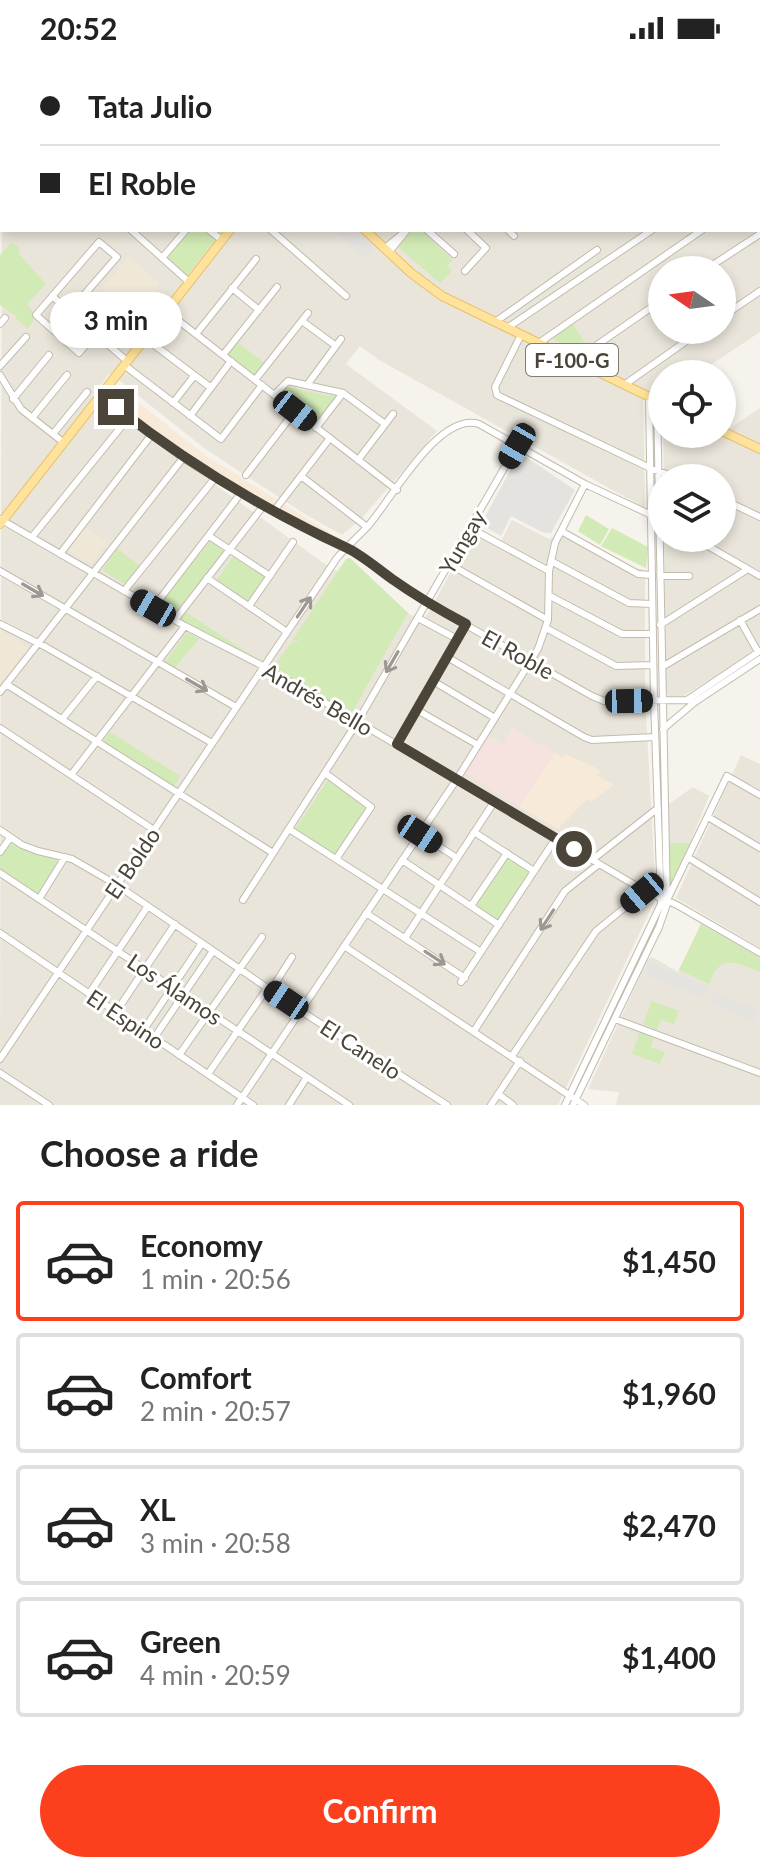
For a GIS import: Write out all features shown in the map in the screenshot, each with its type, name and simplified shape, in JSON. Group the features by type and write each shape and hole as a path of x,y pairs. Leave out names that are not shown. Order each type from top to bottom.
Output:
{"main road":[{"path":"1,521 228,232"},
{"name":"F-100-G","path":"367,232 433,290 648,396"},
{"path":"736,438 760,449"}],"street":[{"path":"133,232 189,282"},
{"path":"142,239 147,232"},
{"path":"162,258 184,232"},
{"path":"212,232 222,240"},
{"path":"273,232 346,296"},
{"path":"387,250 405,232"},
{"path":"429,232 454,254"},
{"path":"465,271 486,248 469,232"},
{"path":"510,232 514,236"},
{"path":"507,328 649,232"},
{"path":"539,343 699,232"},
{"path":"726,256 760,234"},
{"path":"70,311 117,257 99,242 36,315 79,353 115,309"},
{"path":"495,322 597,250"},
{"path":"196,334 256,259"},
{"path":"223,355 277,287"},
{"path":"232,288 259,310"},
{"path":"736,307 760,291"},
{"path":"52,296 173,403 221,439 262,385"},
{"path":"574,361 648,310"},
{"path":"166,311 397,490"},
{"path":"255,380 308,313"},
{"path":"302,321 336,346"},
{"path":"521,335 494,390 497,395 648,467"},
{"path":"0,366 26,337"},
{"path":"145,338 210,387"},
{"path":"307,385 341,339"},
{"path":"624,385 682,344"},
{"path":"13,399 49,355"},
{"path":"190,416 231,361"},
{"path":"0,375 13,399 63,442"},
{"path":"32,418 67,375"},
{"path":"173,403 194,376"},
{"path":"274,395 285,382 343,393 385,424"},
{"path":"53,434 87,392"},
{"path":"316,428 343,393"},
{"name":"El Roble","path":"100,395 183,458 215,478 323,538 346,547 427,603 601,701 691,701"},
{"path":"246,475 295,411"},
{"path":"358,460 393,414"},
{"path":"32,537 129,417"},
{"name":"El Boldo","path":"0,1059 346,547 367,527 426,450 460,423 479,424 585,484 648,514"},
{"path":"60,554 152,434"},
{"path":"274,511 330,438"},
{"name":"Yungay","path":"243,900 358,721 517,446"},
{"path":"0,692 183,458"},
{"path":"301,476 367,527"},
{"path":"124,591 215,478"},
{"path":"237,1105 457,779 531,661 547,624 551,561 561,531 585,484"},
{"path":"153,608 241,493"},
{"path":"175,620 264,505"},
{"path":"736,506 760,517"},
{"name":"Andrés Bello","path":"1,521 185,626 263,666 645,891 760,953"},
{"path":"470,528 549,571"},
{"path":"561,531 638,574 689,576"},
{"path":"209,536 270,576"},
{"path":"249,606 293,542"},
{"path":"565,1105 573,1100 662,922 663,729 653,665 656,552"},
{"path":"720,552 760,576"},
{"path":"551,561 629,603 652,604"},
{"path":"449,564 616,666 653,665"},
{"path":"550,596 622,634 655,628 748,569"},
{"path":"0,571 236,707"},
{"path":"656,575 652,604 662,667 655,737 664,900"},
{"path":"207,578 287,632"},
{"path":"662,667 760,609"},
{"name":"El Roble","path":"418,618 457,639"},
{"path":"663,729 691,701 759,654 740,620"},
{"path":"0,624 212,743"},
{"path":"397,744 466,624"},
{"path":"71,775 185,626"},
{"path":"447,657 592,740 655,737"},
{"path":"63,718 97,676"},
{"path":"433,681 495,718"},
{"path":"6,684 273,853"},
{"path":"417,710 478,745"},
{"path":"0,728 154,830"},
{"path":"325,773 371,807 336,859"},
{"path":"573,1100 664,900 689,858 727,776 760,795"},
{"path":"405,938 494,802"},
{"path":"474,1031 565,891 658,808"},
{"path":"708,817 760,848"},
{"path":"289,829 376,886 384,887 481,952"},
{"name":"El Canelo","path":"0,830 38,851 72,859 117,885 435,1102 447,1105"},
{"path":"474,832 534,871"},
{"path":"420,834 457,858"},
{"path":"0,852 10,838"},
{"path":"366,913 463,980 556,838"},
{"path":"471,906 507,853"},
{"path":"39,899 65,857"},
{"path":"689,858 760,902"},
{"path":"402,860 499,925"},
{"name":"Los Álamos","path":"0,873 349,1105"},
{"path":"512,1056 596,931 645,891"},
{"path":"89,994 148,906"},
{"path":"116,1012 175,924"},
{"name":"El Espino","path":"0,933 253,1105"},
{"path":"179,1055 262,937"},
{"path":"143,1031 202,943"},
{"path":"344,946 584,1105"},
{"path":"154,1038 213,951"},
{"path":"208,1074 292,957"},
{"path":"615,1019 760,1073"},
{"path":"491,1105 520,1061"},
{"path":"0,1073 49,1105"},
{"path":"289,1105 307,1077"},
{"path":"498,1094 513,1105"}],"shaded area":[{"path":"2,232 760,232 760,332 718,360 648,360 648,397 643,398 645,508 379,360 360,346 346,364 437,431 362,518 342,535 204,448 110,373 94,393 322,562 337,571 350,558 408,613 423,622 474,531 499,545 512,520 549,539 567,531 635,568 645,570 645,696 656,898 558,1105 0,1105"},
{"path":"356,232 375,248 365,258 337,234"},
{"path":"129,256 160,284 151,295 161,304 144,325 102,289"},
{"path":"113,383 208,457 345,542 332,540 240,490 186,456 103,396"},
{"path":"760,408 760,648 684,696 669,696 666,693 664,552 736,552 736,464 664,464 663,448 736,448 736,424"},
{"path":"526,457 575,490 551,533 544,533 511,516 501,536 481,524 516,460"},
{"path":"85,527 108,543 91,563 66,550"},
{"path":"0,630 30,648 0,687"},
{"path":"512,727 555,753 519,807 465,773 487,736 504,744"},
{"path":"555,753 562,757 565,754 594,767 601,771 597,775 614,785 591,802 587,799 558,829 519,807"},
{"path":"741,755 760,764 760,948 676,898"},
{"path":"693,787 709,796 690,843 669,843 669,804"},
{"path":"701,924 760,958 760,1105 616,1105 619,1092 588,1089 648,959 652,957 678,972"},
{"path":"650,963 708,986 703,998 645,975"},
{"path":"711,991 759,1009 754,1021 711,1004 714,997 709,995"}],"green space":[{"path":"186,232 208,232 216,239 187,275 165,257"},
{"path":"411,232 423,232 453,260 447,266 452,271 440,283 398,247"},
{"path":"11,243 19,247 19,254 46,284 27,304 36,316 28,329 0,305 0,255"},
{"path":"573,324 586,345 577,352 552,338"},
{"path":"237,342 265,363 254,378 226,356"},
{"path":"286,386 338,396 314,426 278,398"},
{"path":"586,515 609,529 600,545 578,531"},
{"path":"612,528 648,547 646,568 601,546"},
{"path":"210,541 224,551 174,614 160,605"},
{"path":"117,549 141,566 126,585 102,570"},
{"path":"233,556 267,576 249,603 216,582"},
{"path":"350,558 408,613 351,714 272,669 291,643 303,639 292,641 346,559"},
{"path":"186,612 257,659 255,662 180,620"},
{"path":"187,632 199,639 174,669 164,663"},
{"path":"110,732 180,776 173,788 102,743"},
{"path":"328,780 366,810 334,856 294,831"},
{"path":"10,843 57,859 58,864 37,894 0,870 0,857"},
{"path":"669,843 690,843 669,888"},
{"path":"507,856 530,871 497,922 473,906"},
{"path":"701,924 760,958 760,972 736,963 723,964 713,974 709,984 679,970"},
{"path":"652,1001 679,1011 674,1024 661,1020 657,1030 643,1024"},
{"path":"640,1032 654,1038 651,1047 665,1052 660,1064 632,1054"}],"route":[{"path":"116,407 215,478 323,538 346,547 427,603 466,624 397,744 574,849"}]}
